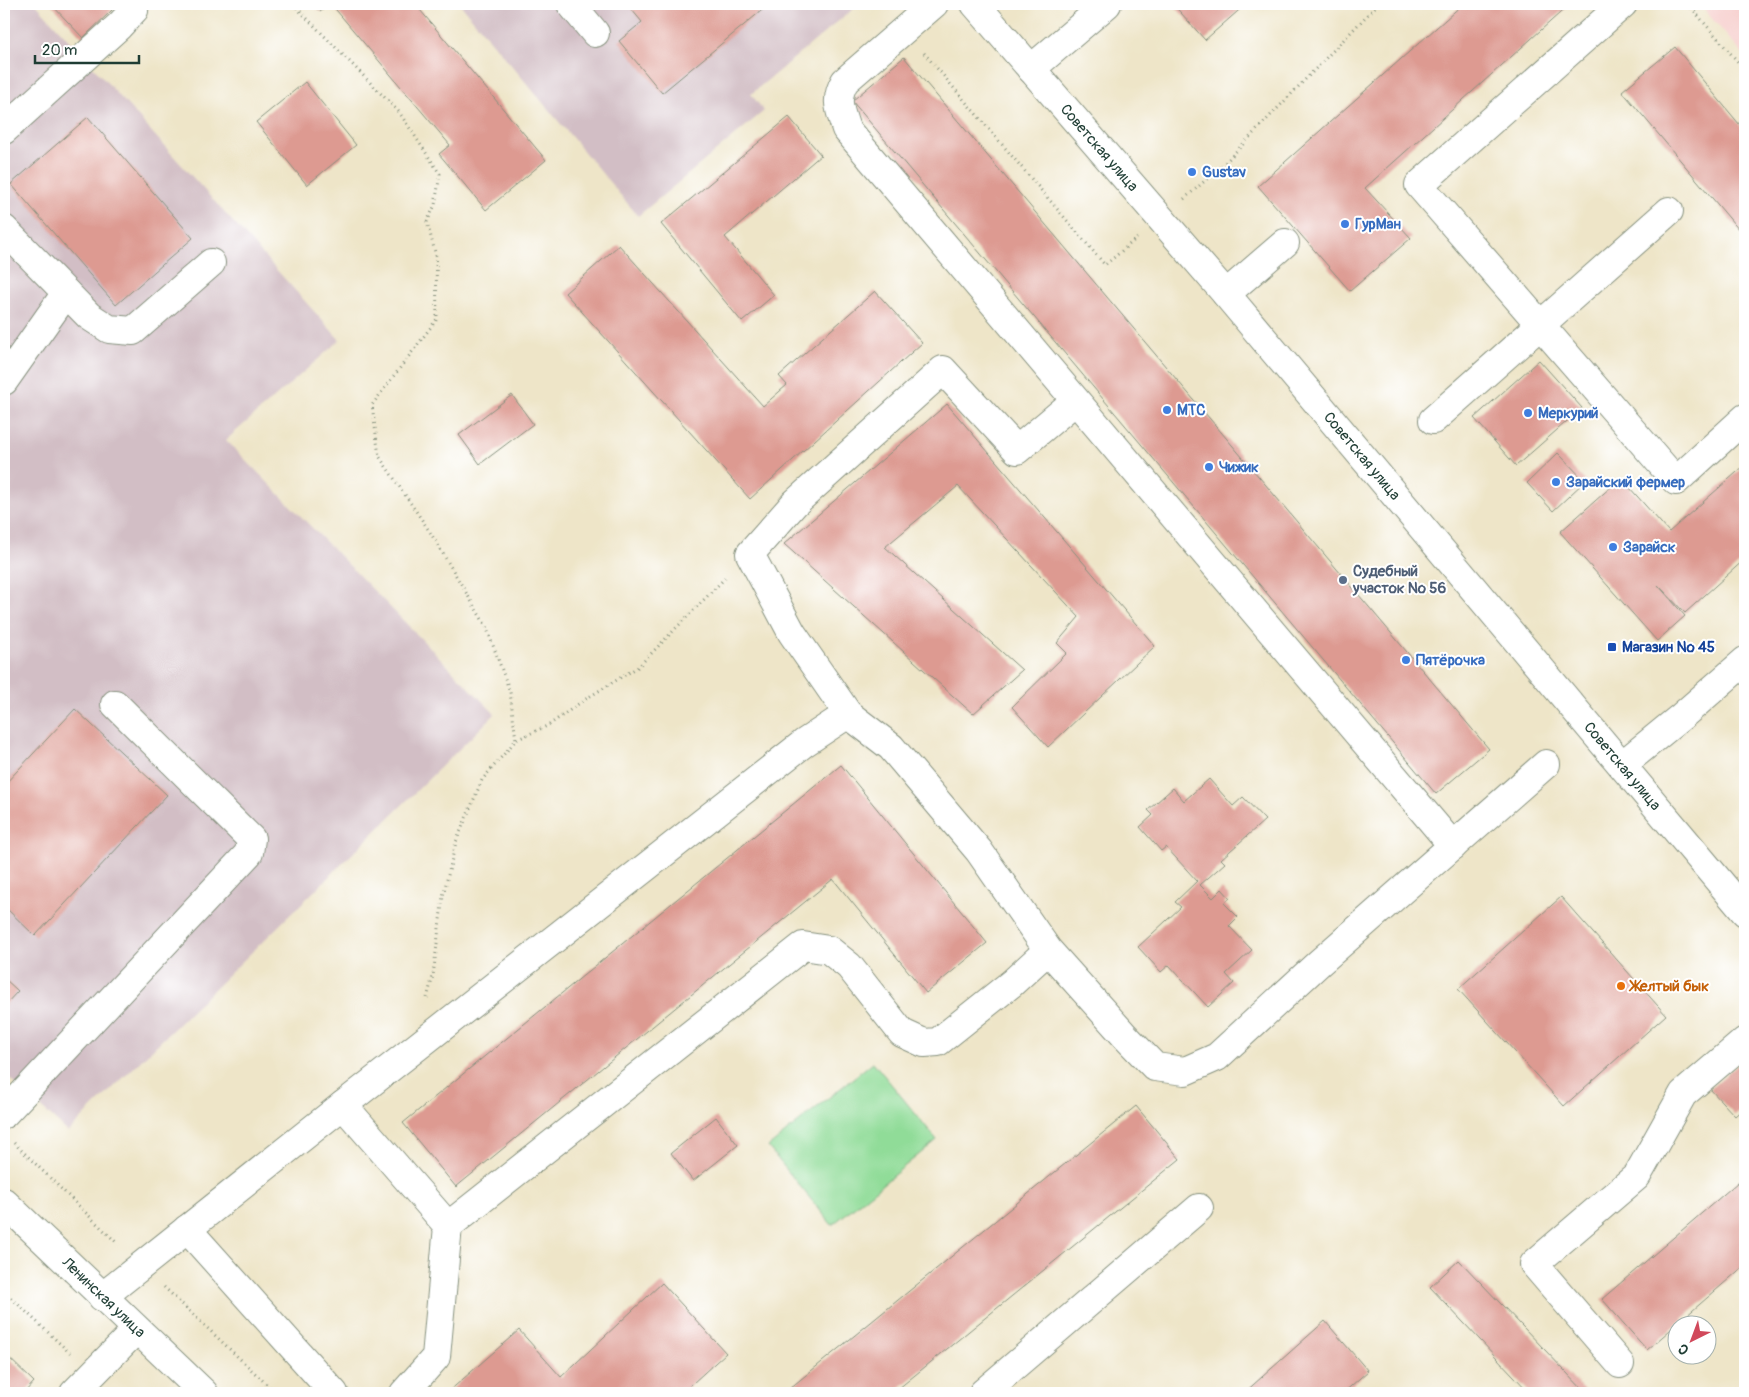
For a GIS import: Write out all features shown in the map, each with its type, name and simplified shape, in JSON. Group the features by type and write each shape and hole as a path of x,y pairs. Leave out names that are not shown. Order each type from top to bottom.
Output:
{"street":[{"path":"4,130 119,26 134,10 132,4"},
{"path":"571,4 596,33"},
{"path":"934,4 845,81 839,92 839,108 846,129 1452,846"},
{"name":"Советская улица","path":"975,4 1226,294 1622,765 1741,899"},
{"path":"1031,69 1107,4"},
{"path":"1623,4 1418,185 1676,481 1745,418"},
{"path":"1433,420 1669,211"},
{"path":"4,229 88,316 109,329 133,331 211,263"},
{"path":"1226,294 1284,242"},
{"path":"4,381 66,293"},
{"path":"1075,401 1017,450 943,370 795,503 750,554 792,633 848,714 891,748 923,784 979,851 1048,950 1155,1067 1185,1071 1217,1057 1319,963 1546,764"},
{"path":"1622,765 1745,661"},
{"path":"4,1114 249,853 251,840 115,704"},
{"path":"102,1297 804,743 848,714"},
{"path":"448,1226 804,946 829,950 849,966 902,1032 924,1042 938,1042 1012,983 1048,950"},
{"path":"1620,1364 1534,1264 1637,1176 1683,1094 1745,1041"},
{"path":"344,1105 448,1226 436,1357 404,1393"},
{"name":"Ленинская улица","path":"4,1202 204,1393"},
{"path":"983,1393 1199,1208"},
{"path":"187,1229 334,1393"},
{"path":"83,1384 136,1330"}],"path":[{"path":"293,4 399,112 440,174 435,204 427,222 436,256 437,319 372,405 373,413 379,456 430,532 486,626 510,692 516,740"},
{"path":"904,30 1105,266 1221,167 1378,4"},
{"path":"1688,4 1745,70"},
{"path":"426,1003 433,976 443,896 456,842 482,780 516,740 549,725 584,700 638,667 750,554"},
{"path":"4,1291 83,1384"}],"shaded area":[{"path":"4,4 36,4 340,340 226,440 495,714 68,1132 4,1073"},
{"path":"460,4 859,4 751,94 764,111 638,216"},
{"path":"1706,4 1745,4 1745,57 1702,7"}],"green space":[{"path":"873,1062 937,1140 832,1225 768,1147"}],"building":[{"path":"53,4 106,4 112,10 83,38"},
{"path":"313,4 330,4 320,12"},
{"path":"331,4 415,4 546,160 486,210 439,154 450,145"},
{"path":"627,4 766,4 767,6 662,93 619,41 642,22"},
{"path":"1173,4 1246,4 1205,40"},
{"path":"1463,4 1570,4 1365,188 1411,238 1350,291 1258,186"},
{"path":"1675,47 1745,131 1745,237 1622,91"},
{"path":"904,57 1489,749 1436,794 852,101"},
{"path":"305,82 356,145 307,185 256,122"},
{"path":"88,117 193,238 116,305 11,184"},
{"path":"789,117 821,155 725,237 774,295 742,322 661,224"},
{"path":"619,245 763,406 787,385 779,376 875,291 922,343 750,499 565,293"},
{"name":"Меркурий","path":"1539,360 1582,408 1516,466 1474,418"},
{"path":"512,395 533,424 480,464 459,435"},
{"path":"947,404 1155,646 1048,747 1012,707 1067,653 1057,643 1079,617 958,486 885,547 1022,670 973,714 784,544"},
{"name":"Зарайский фермер","path":"1558,453 1585,481 1553,511 1527,483"},
{"path":"1745,465 1745,559 1685,613 1658,585 1685,616 1657,641 1560,532 1621,478 1669,532"},
{"path":"75,709 167,795 35,936 4,906 4,785"},
{"path":"841,765 987,943 926,993 833,879 456,1187 403,1123"},
{"path":"1209,779 1233,806 1243,797 1265,820 1221,859 1225,863 1200,885 1213,898 1222,889 1230,898 1224,903 1238,917 1229,926 1252,950 1226,974 1234,983 1208,1007 1169,965 1161,972 1138,947 1181,907 1175,902 1197,881 1166,847 1161,851 1140,827 1153,815 1148,810 1173,788 1184,801"},
{"path":"1561,897 1666,1015 1564,1106 1458,989"},
{"path":"4,978 18,991 4,1006"},
{"path":"1745,1057 1745,1107 1735,1116 1710,1089"},
{"path":"1136,1106 1180,1159 893,1393 784,1393"},
{"path":"716,1117 738,1145 693,1181 671,1153"},
{"path":"1745,1176 1745,1265 1689,1314 1666,1314 1666,1334 1647,1350 1602,1299"},
{"path":"1459,1260 1586,1393 1530,1393 1430,1287"},
{"path":"662,1283 726,1353 682,1393 447,1393 519,1330 561,1377"},
{"path":"1325,1321 1368,1371 1343,1393 1244,1393"},
{"path":"4,1353 34,1382 24,1393 4,1393"}],"place":[{"name":"Gustav","path":"1192,172"},
{"name":"ГурМан","path":"1345,224"},
{"name":"МТС","path":"1167,410"},
{"name":"Меркурий","path":"1528,413"},
{"name":"Чижик","path":"1209,467"},
{"name":"Зарайский фермер","path":"1556,482"},
{"name":"Зарайск","path":"1613,547"},
{"name":"Судебный участок № 56","path":"1343,580"},
{"name":"Магазин № 45","path":"1612,647"},
{"name":"Пятёрочка","path":"1406,660"},
{"name":"Желтый бык","path":"1621,986"}]}
